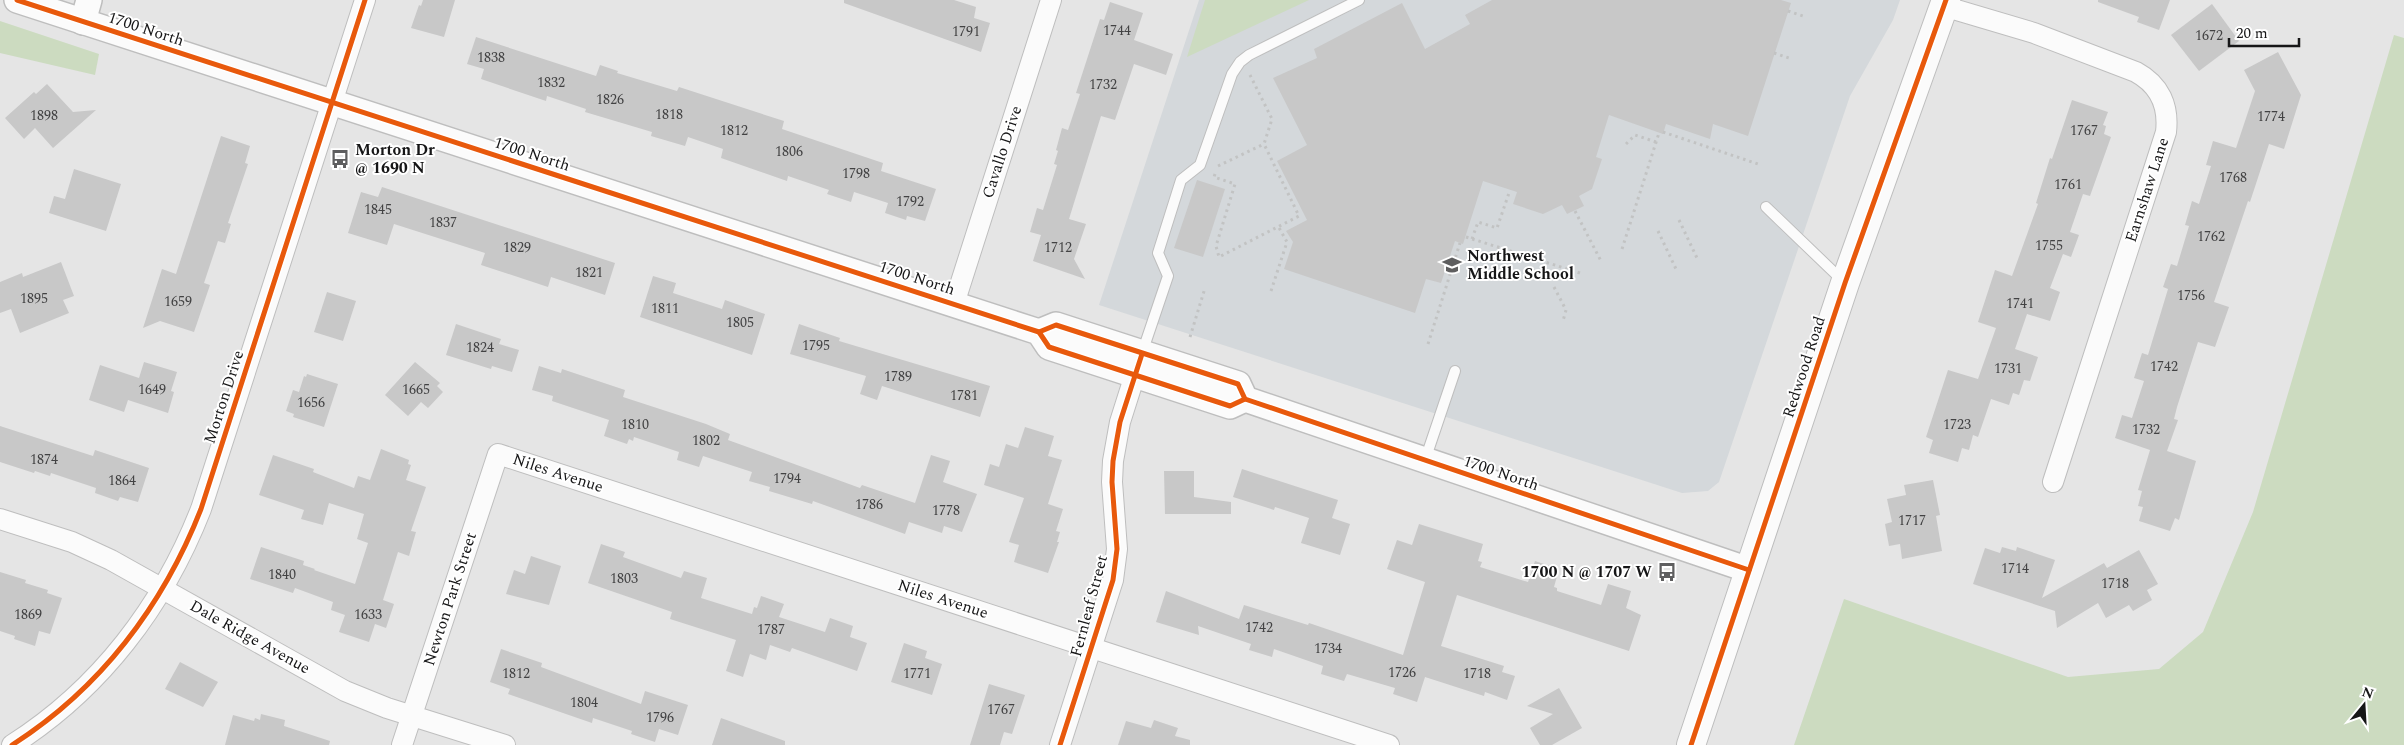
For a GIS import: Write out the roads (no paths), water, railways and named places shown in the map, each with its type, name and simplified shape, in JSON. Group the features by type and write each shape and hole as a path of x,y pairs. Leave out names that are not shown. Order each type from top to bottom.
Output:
{"main road":[{"name":"Redwood Road","path":"1692,745 1845,283 1942,3"}],"street":[{"name":"1700 North","path":"17,0 86,11 333,102 1039,332 1056,325 1139,364 1238,384 1245,399 1750,570"},
{"name":"Morton Drive","path":"18,743 80,693 104,669 143,618 183,550 201,509 365,0"},
{"name":"Cavallo Drive","path":"954,304 1051,0"},
{"name":"Earnshaw Lane","path":"1942,3 2034,33 2136,72 2148,78 2156,87 2166,108 2166,132 2053,482"},
{"name":"Fernleaf Street","path":"1060,745 1092,648 1116,565 1117,549 1112,482 1114,460 1120,422 1139,364"},
{"name":"Niles Avenue","path":"498,454 1389,745"},
{"name":"Newton Park Street","path":"402,745 498,454"},
{"name":"Dale Ridge Avenue","path":"0,519 72,542 111,560 345,691 411,715 505,745"}],"lane":[{"path":"1139,364 1168,276 1158,253 1182,180 1200,165 1232,74 1240,62 1249,54 1358,0"},
{"path":"1766,207 1845,283"},
{"path":"1425,460 1456,371"}],"place":[{"name":"Morton Dr @ 1690 N","path":"340,159"},
{"name":"Northwest Middle School","path":"1452,265"},
{"name":"1700 N @ 1707 W","path":"1667,572"}]}
